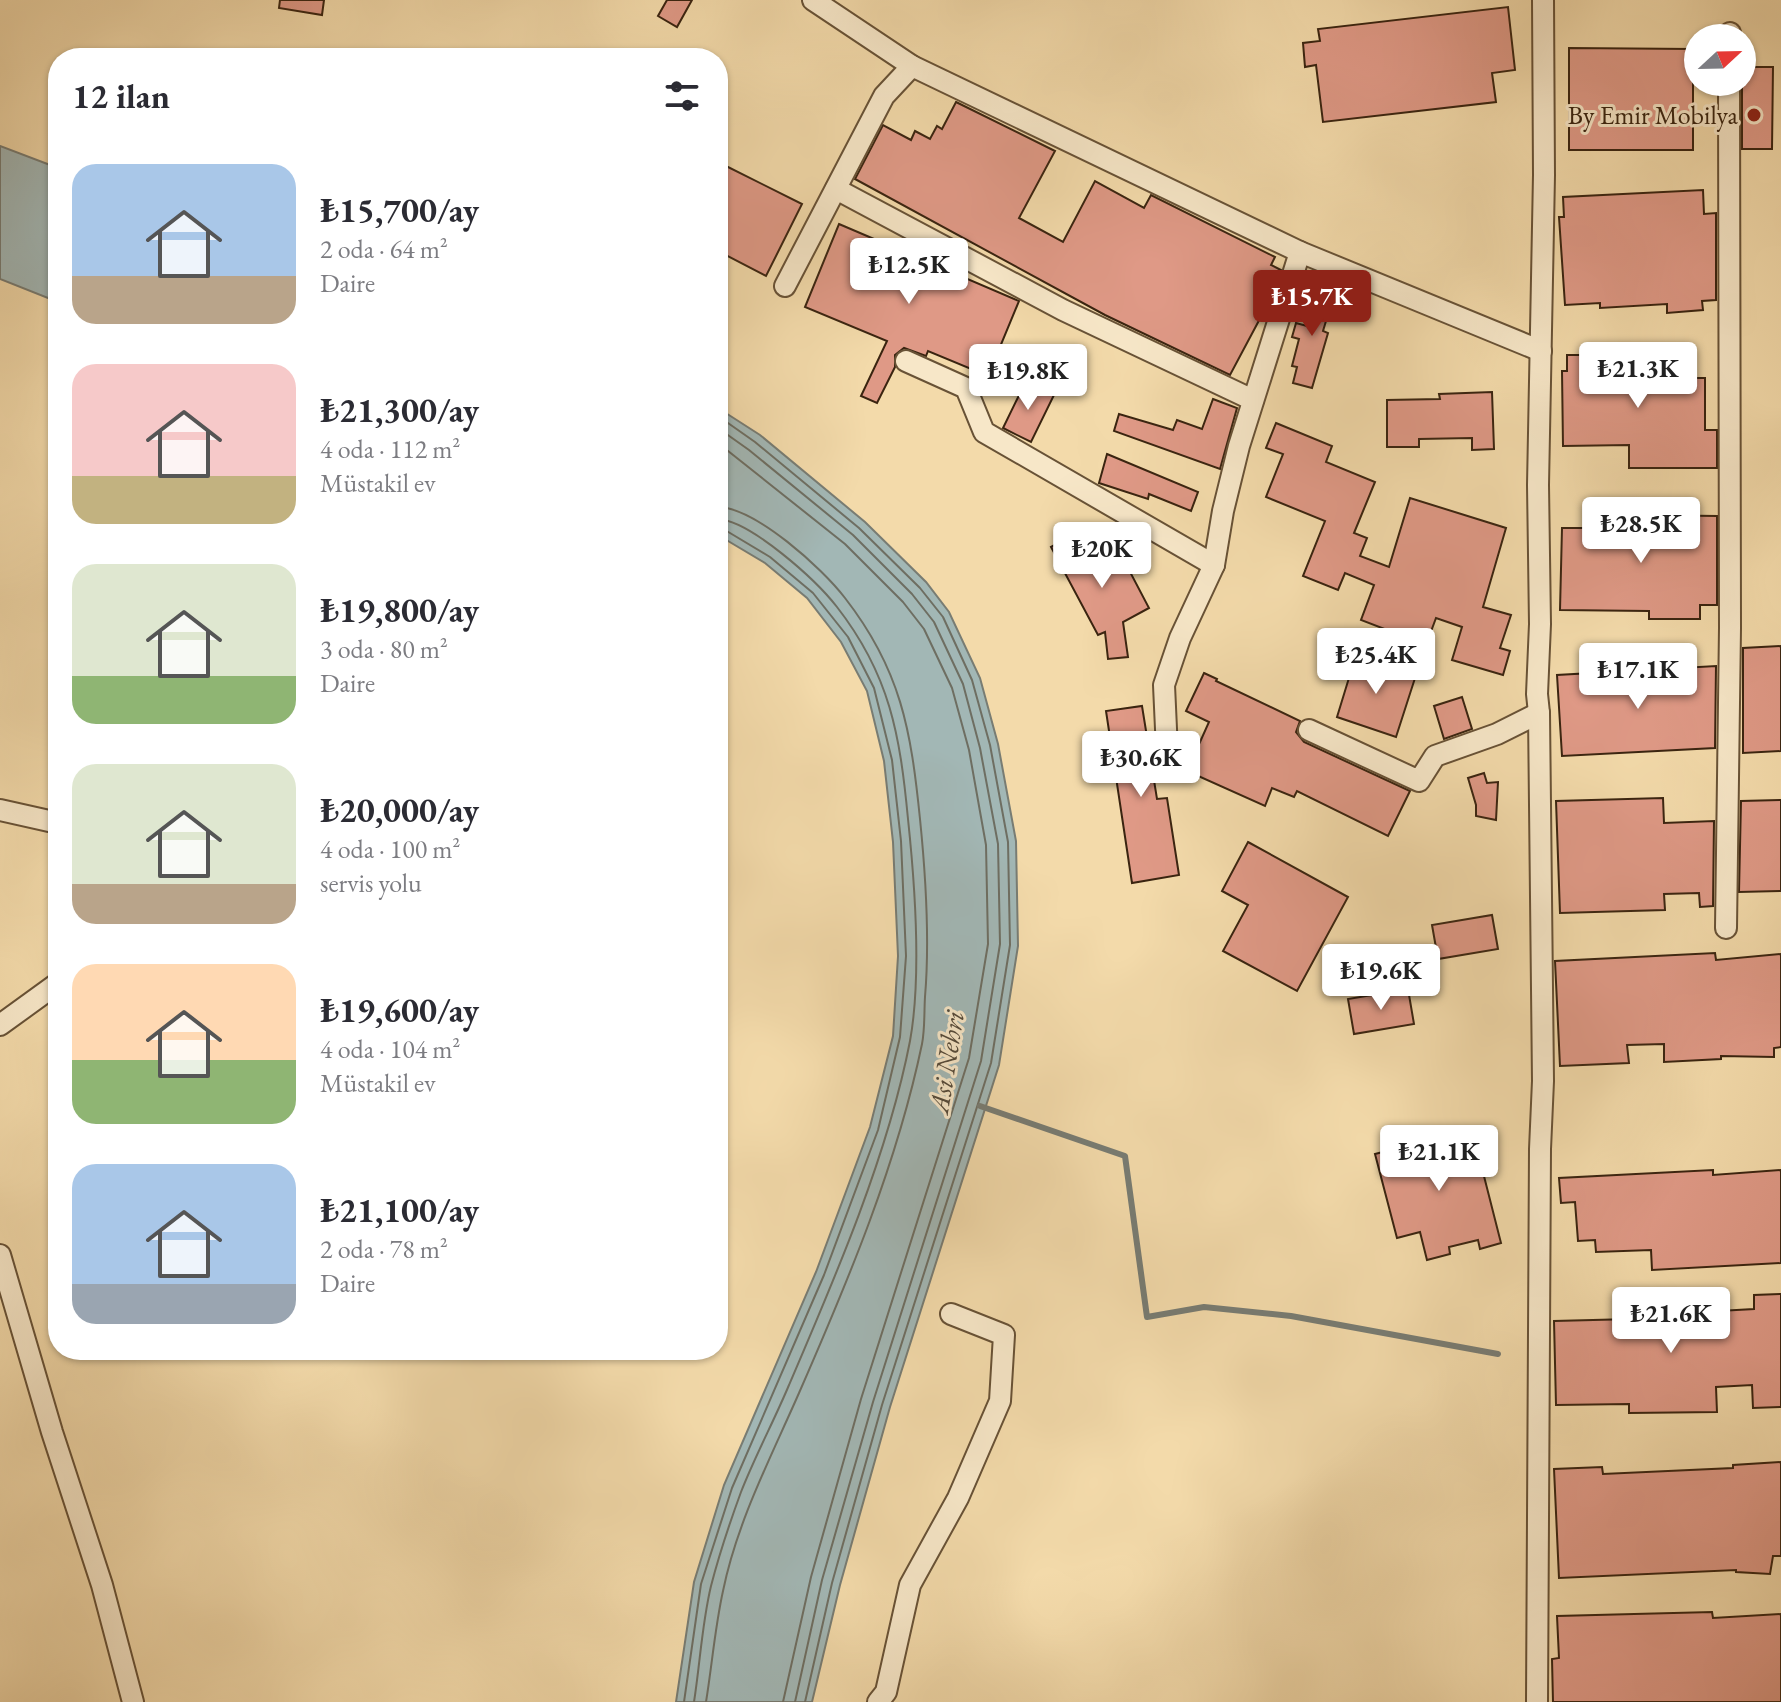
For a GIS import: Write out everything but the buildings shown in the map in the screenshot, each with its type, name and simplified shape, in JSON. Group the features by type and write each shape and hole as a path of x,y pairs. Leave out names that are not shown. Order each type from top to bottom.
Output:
{"street":[{"path":"813,0 912,66 1300,252 1541,351"},
{"path":"1537,1702 1543,1081 1537,694 1543,0"},
{"path":"785,286 884,96 912,66"},
{"path":"1726,928 1730,644 1729,96"},
{"path":"836,189 1063,310 1253,400"},
{"path":"1167,751 1164,685 1180,638 1214,565 1223,511 1253,400 1300,252"},
{"path":"906,361 966,388 984,432 1214,565"},
{"path":"1309,730 1419,781 1435,756 1497,734 1539,713"},
{"path":"0,810 48,821"},
{"path":"0,1025 48,990"},
{"path":"0,1255 52,1432 102,1585 133,1702"},
{"path":"878,1702 886,1692 910,1585 958,1498 1000,1401 1004,1335 951,1314"}],"water":[{"path":"0,146 48,164 48,298 0,279"},
{"name":"Asi Nehri","path":"728,414 760,435 865,522 926,582 949,612 980,678 998,744 1016,841 1018,946 999,1065 890,1407 840,1585 812,1702 676,1702 694,1582 724,1485 816,1272 870,1127 893,1036 898,956 893,842 884,761 867,691 841,642 807,598 765,563 728,541"}],"waterway":[{"path":"980,1106 1125,1156 1147,1317 1204,1307 1291,1316 1498,1354"}],"place":[{"name":"By Emir Mobilya","path":"1754,115"}]}
